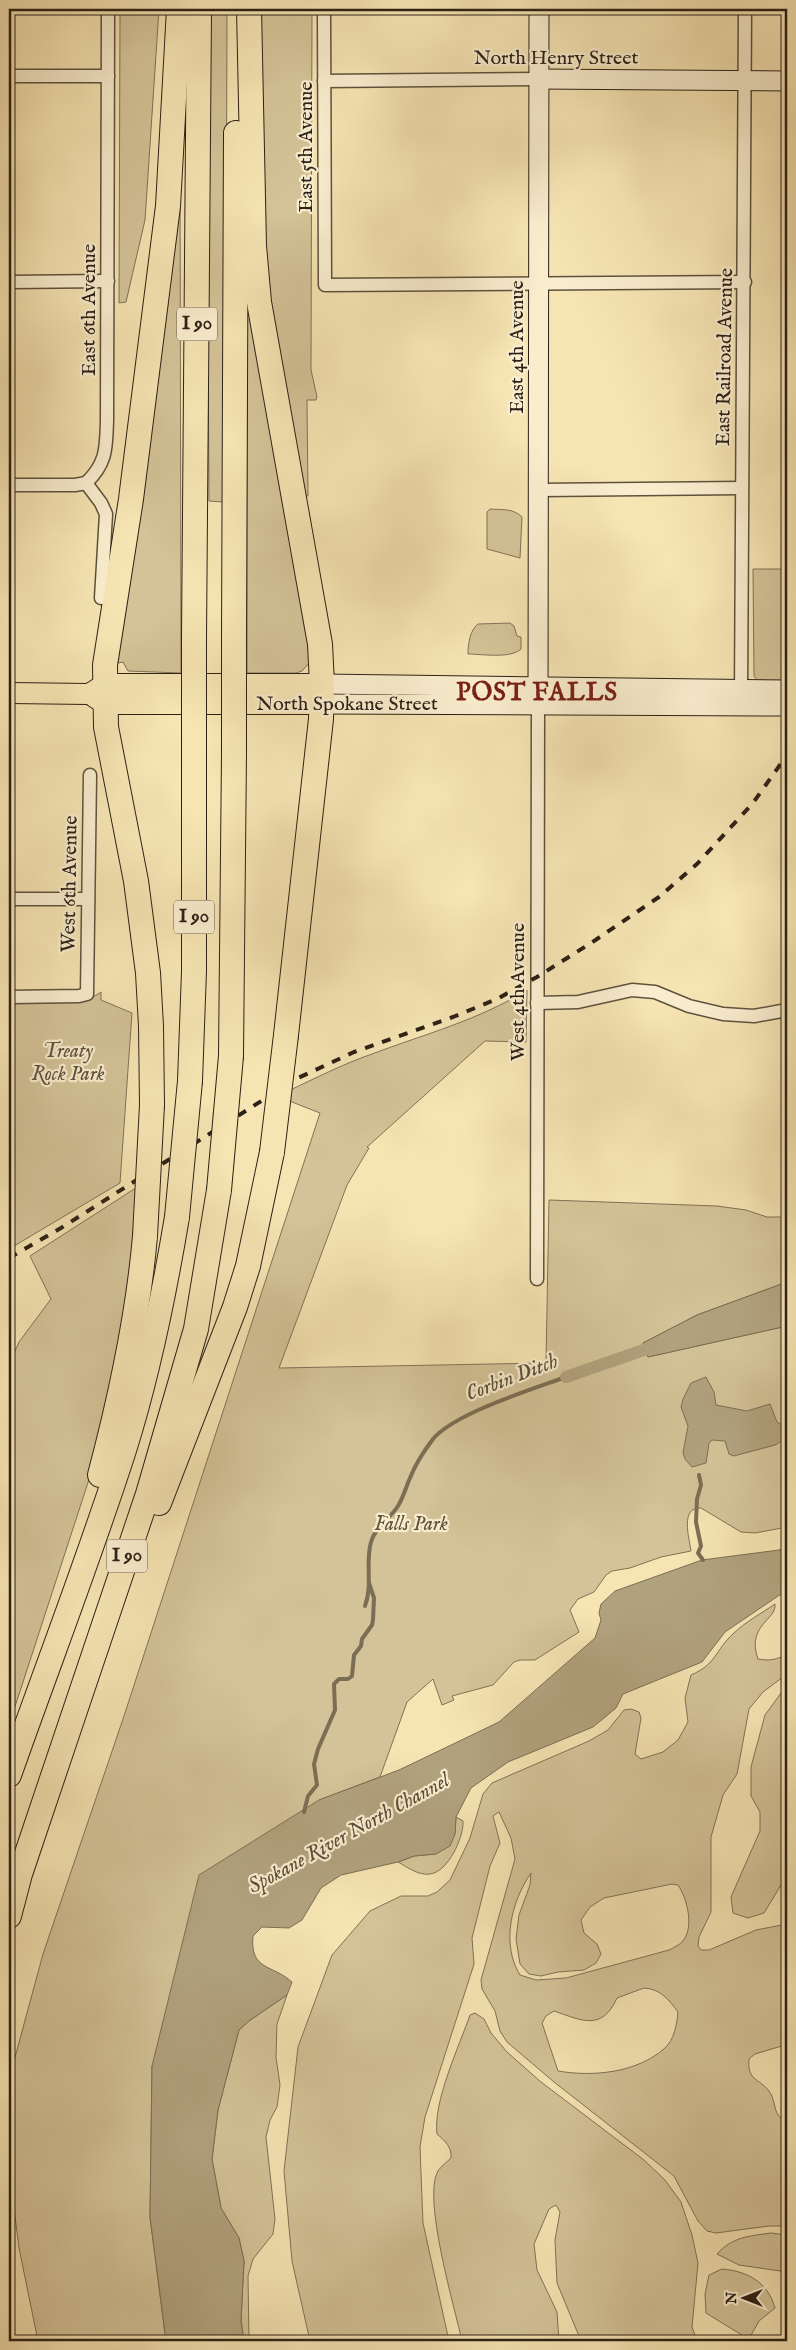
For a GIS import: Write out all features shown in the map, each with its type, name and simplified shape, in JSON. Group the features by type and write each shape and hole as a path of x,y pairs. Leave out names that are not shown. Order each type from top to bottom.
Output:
{"highway":[{"path":"9,1766 90,1508 111,1432 120,1397 142,1279 152,1105 148,973 136,881 100,694 131,499 168,206 179,9"},
{"name":"I 90","path":"9,1775 124,1448 167,1280 183,1173 190,1081 194,971 194,639 199,9"},
{"name":"I 90","path":"9,1916 20,1874 148,1494 196,1329 219,1190 231,1056 234,753 236,9"},
{"path":"82,1690 121,1602 235,1308 250,1258 272,1152 322,694 320,644 259,302 254,246 249,9"}],"main road":[{"name":"North Spokane Street","path":"9,693 322,694"}],"street":[{"name":"East 6th Avenue","path":"86,483 102,465 106,450 108,9"},
{"name":"East 5th Avenue","path":"324,9 325,285 540,282"},
{"name":"East 4th Avenue","path":"538,705 539,9"},
{"name":"East Railroad Avenue","path":"741,697 745,282 745,9"},
{"path":"9,76 108,76"},
{"name":"North Henry Street","path":"324,81 539,79 787,81"},
{"path":"9,282 108,281"},
{"path":"540,282 745,282"},
{"path":"9,485 75,485 86,483 101,503 106,514 101,598"},
{"path":"538,490 742,488"},
{"name":"North Spokane Street","path":"322,694 538,685 741,697 787,706"},
{"name":"North Spokane Street","path":"322,694 538,705 741,697 787,690"},
{"name":"West 4th Avenue","path":"537,1279 538,705"},
{"name":"West 6th Avenue","path":"9,997 80,996 87,994 90,775"},
{"path":"9,899 88,899"},
{"path":"537,1002 578,1002 632,990 655,992 689,1006 723,1014 754,1016 787,1010"}],"green space":[{"path":"120,9 159,9 145,220 126,302 119,303"},
{"path":"206,9 227,9 226,333 223,502 209,501"},
{"path":"259,9 312,9 311,370 317,397 316,400 307,400 308,496 302,496 263,285"},
{"path":"180,164 181,673 128,671 123,662 118,663 117,656"},
{"path":"247,246 305,590 310,662 302,671 296,673 247,673"},
{"path":"490,509 511,511 522,517 520,558 487,549 487,512"},
{"path":"753,569 787,569 787,684 759,682 754,676"},
{"path":"510,623 514,626 517,636 521,637 521,649 503,655 468,654 471,633 478,624"},
{"name":"Falls Park","path":"527,990 526,1042 485,1041 367,1147 369,1148 347,1185 279,1368 546,1363 549,1200 717,1206 746,1210 767,1217 787,1217 787,1282 697,1315 643,1343 648,1357 787,1326 787,1527 755,1533 741,1532 701,1508 694,1509 690,1512 687,1524 691,1551 661,1557 630,1568 612,1571 606,1575 594,1592 578,1599 570,1610 579,1632 535,1660 514,1662 493,1685 452,1696 454,1700 442,1705 433,1679 407,1702 380,1777 319,1800 152,2066 150,2217 166,2341 38,2341 19,2248 11,2184 10,2101 14,2061 43,1954 124,1716 320,1113 287,1100 288,1091 361,1058 490,1010"},
{"name":"Treaty Rock Park","path":"101,992 101,1000 132,1013 120,1183 9,1249 9,1002 70,1002 92,997"},
{"path":"142,1184 135,1264 95,1461 9,1725 9,1365 19,1342 51,1299 30,1256"},
{"path":"775,1604 774,1610 759,1631 755,1648 758,1659 773,1660 787,1654 787,1674 763,1692 749,1709 737,1774 723,1795 711,1837 711,1912 699,1937 698,1946 701,1950 709,1950 756,1930 787,1924 787,2073 785,2045 755,2054 749,2059 749,2066 754,2078 769,2091 779,2116 782,2119 787,2119 787,2226 769,2226 716,2233 707,2231 698,2221 674,2176 554,2082 507,2042 500,2031 495,2011 482,1989 481,1980 515,1859 511,1838 499,1812 493,1816 500,1843 490,1866 472,1938 474,1964 425,2117 420,2147 423,2223 449,2341 310,2341 292,2261 284,2171 298,2047 332,1955 370,1911 401,1896 428,1896 437,1892 450,1880 470,1838 483,1794 492,1783 589,1741 608,1730 624,1710 631,1709 639,1712 641,1718 635,1754 641,1759 663,1752 678,1740 688,1722 685,1698 691,1675 706,1666 727,1640 738,1630","holes":["531,1873 530,1885 519,1915 516,1939 520,1964 529,1974 541,1976 558,1972 584,1970 596,1963 601,1954 597,1944 584,1933 581,1920 590,1907 604,1898 672,1884 678,1885 687,1905 689,1921 686,1936 681,1943 669,1950 566,1978 536,1980 520,1975 514,1963 511,1950 511,1923 518,1897","644,1988 660,1993 668,1999 678,2012 673,2036 665,2048 654,2056 628,2068 600,2073 558,2071 542,2023 546,2016 554,2011 574,2018 591,2021 605,2015 617,1998"]},
{"path":"787,1685 787,1875 764,1913 748,1918 733,1913 731,1897 760,1831 760,1812 751,1796 751,1767 765,1715"},
{"path":"456,1817 463,1821 461,1836 449,1861 437,1872 422,1874 398,1862 414,1856 436,1854 455,1834"},
{"path":"287,1995 277,2024 276,2057 280,2085 277,2107 270,2120 266,2137 275,2219 273,2234 253,2259 248,2276 249,2341 244,2341 241,2321 244,2261 239,2238 221,2208 212,2159 218,2110 239,2030"},
{"path":"475,2013 484,2019 491,2033 507,2052 541,2082 644,2160 665,2180 681,2202 692,2235 698,2263 692,2327 697,2341 581,2341 557,2283 555,2240 560,2212 556,2205 549,2209 534,2244 537,2270 557,2312 559,2341 462,2341 441,2254 434,2204 434,2184 438,2171 451,2158 449,2147 437,2134 439,2106 448,2074 470,2015"},
{"path":"787,2073 787,2100 782,2087"},
{"path":"771,2233 787,2235 787,2272 739,2265 717,2254 735,2241 748,2236"},
{"path":"722,2269 740,2272 755,2279 772,2299 775,2308 759,2321 750,2337 745,2337 706,2313 705,2294 709,2275"}],"water":[{"path":"787,1282 787,1326 648,1357 643,1343 697,1315"},
{"path":"706,1377 714,1392 716,1405 747,1411 770,1404 777,1422 787,1428 787,1438 775,1445 734,1456 729,1454 725,1441 712,1440 709,1443 706,1463 692,1467 685,1459 683,1453 688,1426 681,1407 691,1383"},
{"name":"Spokane River North Channel","path":"787,1546 787,1590 725,1632 702,1662 623,1694 616,1708 593,1727 508,1762 471,1788 456,1817 455,1834 450,1846 436,1854 414,1856 398,1862 341,1875 321,1888 302,1920 289,1928 262,1927 253,1936 253,1947 259,1961 292,1982 287,1995 239,2030 218,2110 212,2159 221,2208 239,2238 244,2261 241,2321 244,2341 166,2341 150,2217 152,2066 199,1875 319,1800 399,1770 499,1722 595,1638 601,1620 599,1613 601,1604 615,1591 702,1560 779,1550"}],"waterway":[{"name":"Corbin Ditch","path":"566,1377 661,1344"},
{"name":"Corbin Ditch","path":"365,1606 368,1590 369,1550 373,1536 398,1506 414,1468 433,1439 444,1429 476,1411 566,1377"},
{"path":"699,1475 701,1485 697,1499 696,1522 701,1546 698,1553 703,1560"},
{"path":"304,1812 308,1796 317,1785 314,1764 318,1749 335,1710 334,1684 339,1679 348,1679 352,1676 354,1655 372,1625 374,1598 369,1583"}],"railway":[{"path":"9,1258 61,1228 296,1079 354,1052 453,1017 497,999 537,977 591,943 659,897 697,864 753,803 787,755"}],"district":[{"name":"POST FALLS","path":"537,693"}]}
